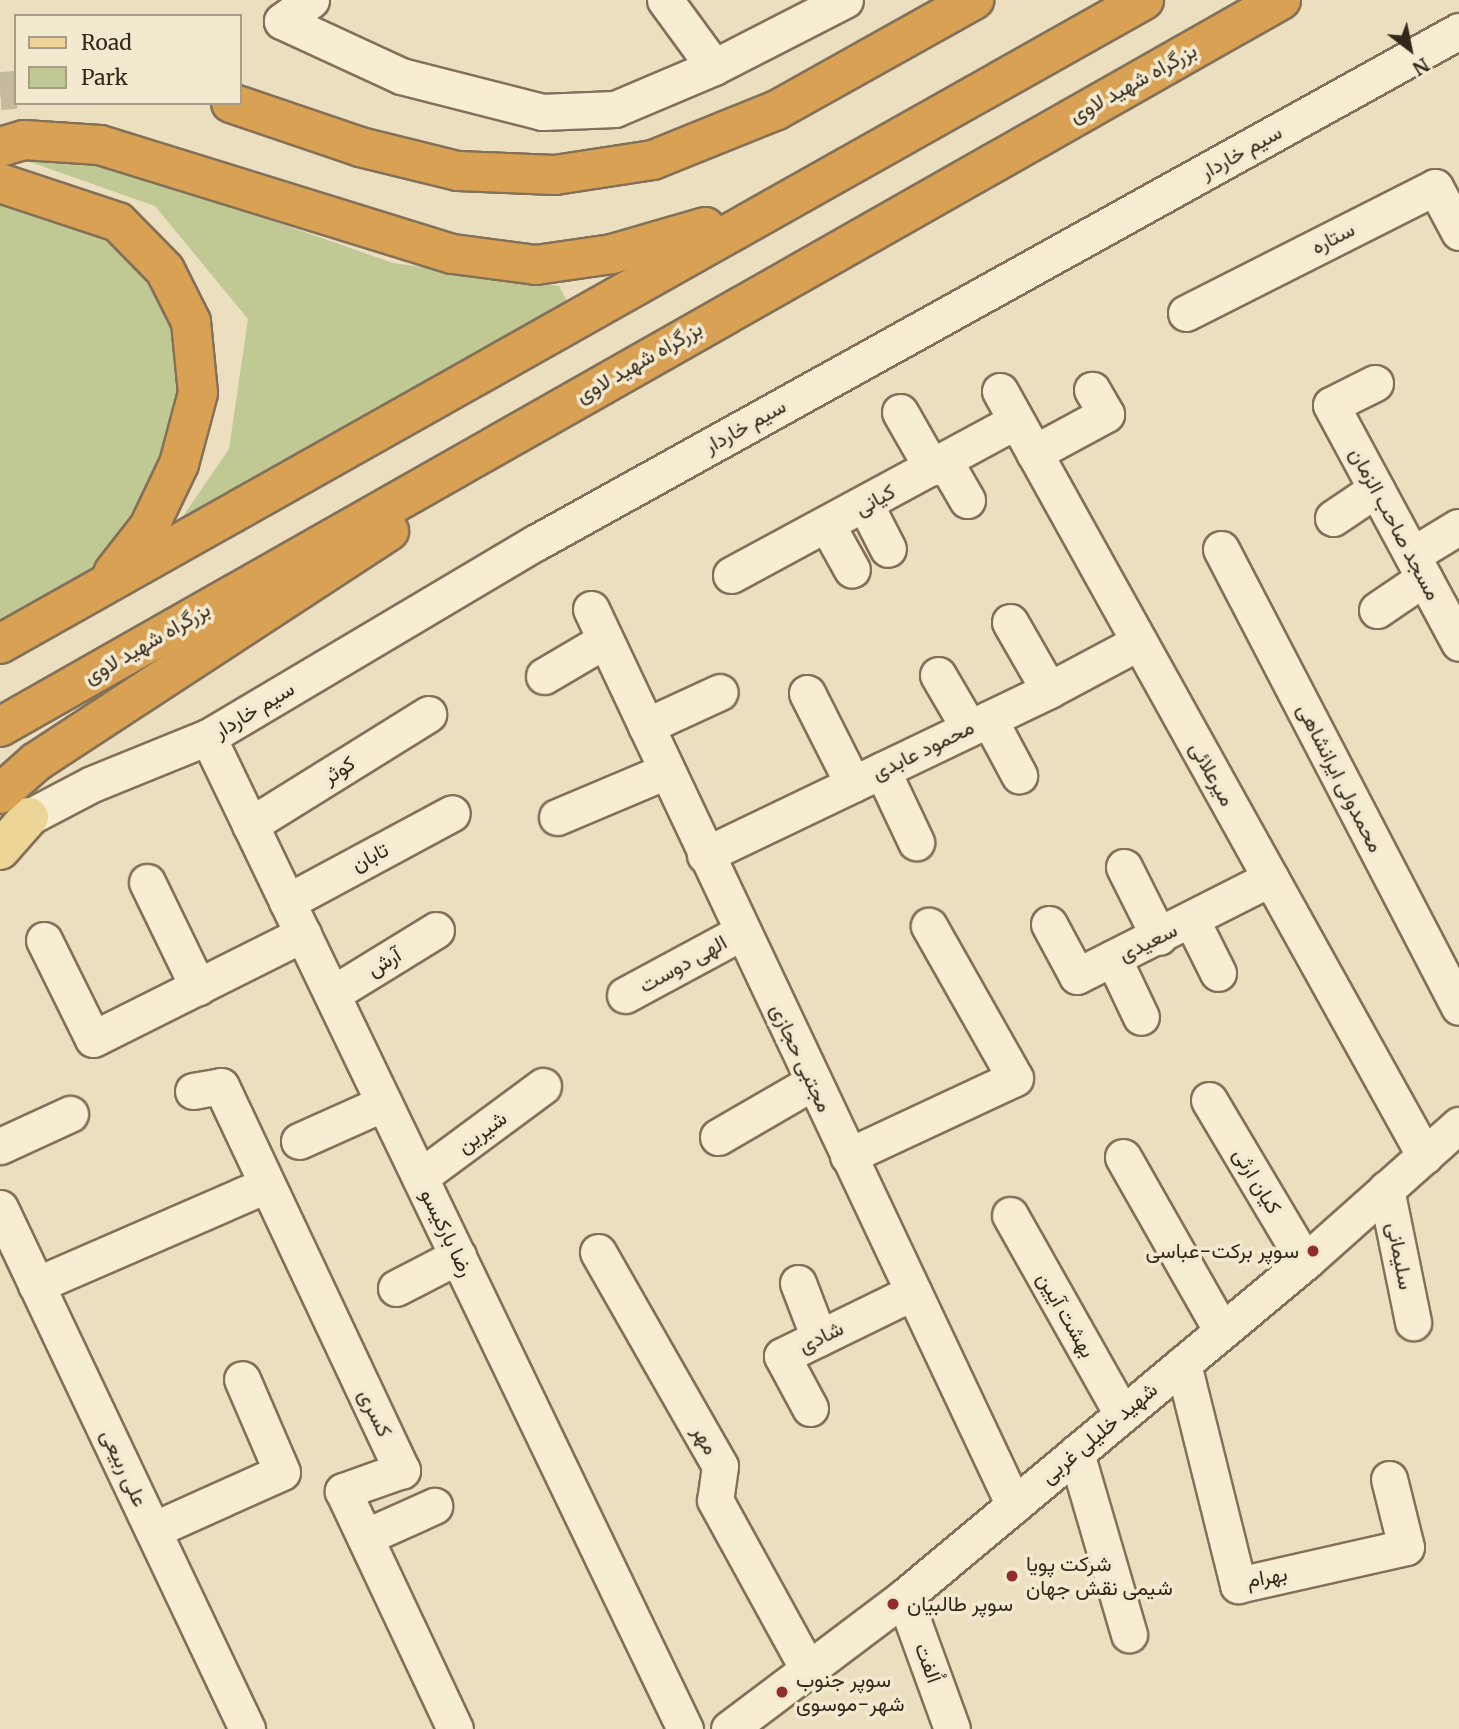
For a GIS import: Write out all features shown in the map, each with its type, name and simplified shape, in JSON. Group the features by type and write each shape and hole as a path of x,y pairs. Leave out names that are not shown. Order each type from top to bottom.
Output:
{"highway":[{"path":"237,105 360,147 458,171 555,175 653,160 776,110 974,0"},
{"path":"0,644 1144,0"},
{"name":"بزرگراه شهید لاوی","path":"0,727 661,349 1281,0"},
{"path":"0,147 24,140 100,145 453,254 536,265 612,254 677,237 799,192"},
{"path":"0,183 117,222 165,270 191,322 198,393 179,464 149,527 101,588"},
{"path":"15,805 36,762 130,698 300,591 661,349"}],"main road":[{"path":"0,850 15,805"}],"street":[{"path":"311,0 282,21 401,76 542,112 615,108 714,67 845,0"},
{"path":"665,0 714,67"},
{"name":"سیم خاردار","path":"15,805 92,784 208,737 537,542 1459,32"},
{"name":"ستاره","path":"1186,313 1435,187 1459,232"},
{"name":"مسجد صاحب الزمان","path":"1375,383 1331,405 1459,643"},
{"path":"1034,453 1106,414 1092,390"},
{"name":"میرعلائی","path":"1008,406 1425,1156"},
{"name":"کیانی","path":"731,575 866,506 938,465 1008,406"},
{"path":"900,412 967,500"},
{"path":"1333,518 1376,489"},
{"path":"866,506 888,549"},
{"path":"827,525 852,570"},
{"path":"1377,610 1458,527"},
{"name":"محمدولی ایرانشاهی","path":"1221,549 1459,1007"},
{"path":"1010,622 1049,690"},
{"name":"مجتبی حجازی","path":"544,676 598,625 1014,1505"},
{"name":"محمود عابدی","path":"705,855 1049,690 1139,642"},
{"path":"938,675 1019,775"},
{"path":"646,726 720,692"},
{"path":"807,693 916,842"},
{"name":"کوثر","path":"250,825 428,714"},
{"name":"رضا بارکیسو","path":"208,737 685,1729"},
{"path":"557,817 666,771"},
{"name":"تابان","path":"287,902 452,813"},
{"path":"1124,867 1159,937"},
{"name":"سعیدی","path":"1049,924 1077,975 1159,937 1270,878"},
{"path":"147,882 198,987"},
{"path":"1192,920 1218,974"},
{"path":"848,1156 1015,1078 929,926"},
{"name":"آرش","path":"332,994 436,930"},
{"name":"الهی دوست","path":"625,995 742,932"},
{"path":"44,940 93,1039 303,934"},
{"path":"1114,958 1141,1017"},
{"path":"718,1138 813,1082"},
{"name":"کسری","path":"194,1091 221,1086 264,1186 402,1470 343,1491 455,1729"},
{"name":"شیرین","path":"420,1177 543,1086"},
{"name":"کیان ارثی","path":"1209,1100 1305,1262"},
{"path":"299,1141 384,1103"},
{"path":"0,1146 70,1114"},
{"name":"شهید خلیلی غربی","path":"730,1729 904,1597 1305,1262 1459,1125"},
{"path":"1123,1157 1222,1331"},
{"path":"36,1285 264,1186"},
{"name":"سلیمانی","path":"1386,1189 1413,1322"},
{"name":"علی ربیعی","path":"0,1208 247,1729"},
{"name":"بهشت آیین","path":"1010,1215 1122,1414"},
{"name":"مهر","path":"598,1252 720,1466 715,1500 808,1669"},
{"path":"396,1288 458,1256"},
{"path":"798,1283 819,1338"},
{"name":"شادی","path":"810,1408 782,1356 913,1292"},
{"name":"بهرام","path":"1182,1364 1238,1585 1406,1547 1389,1479"},
{"path":"153,1530 282,1472 242,1379"},
{"path":"1076,1453 1129,1634"},
{"path":"365,1537 434,1506"},
{"name":"اُلفت","path":"904,1597 952,1729"}],"green space":[{"path":"97,159 393,263 559,286 568,303 175,528 229,449 248,319 155,206 30,162"},
{"path":"0,205 95,222 157,275 182,342 172,454 103,564 0,622"}],"tunnel":[{"path":"0,91 14,90"}],"place":[{"name":"سوپر برکت-عباسی","path":"1313,1251"},
{"name":"شرکت پویا شیمی نقش جهان","path":"1012,1576"},
{"name":"سوپر طالبیان","path":"893,1604"},
{"name":"سوپر جنوب شهر-موسوی","path":"782,1692"}]}
